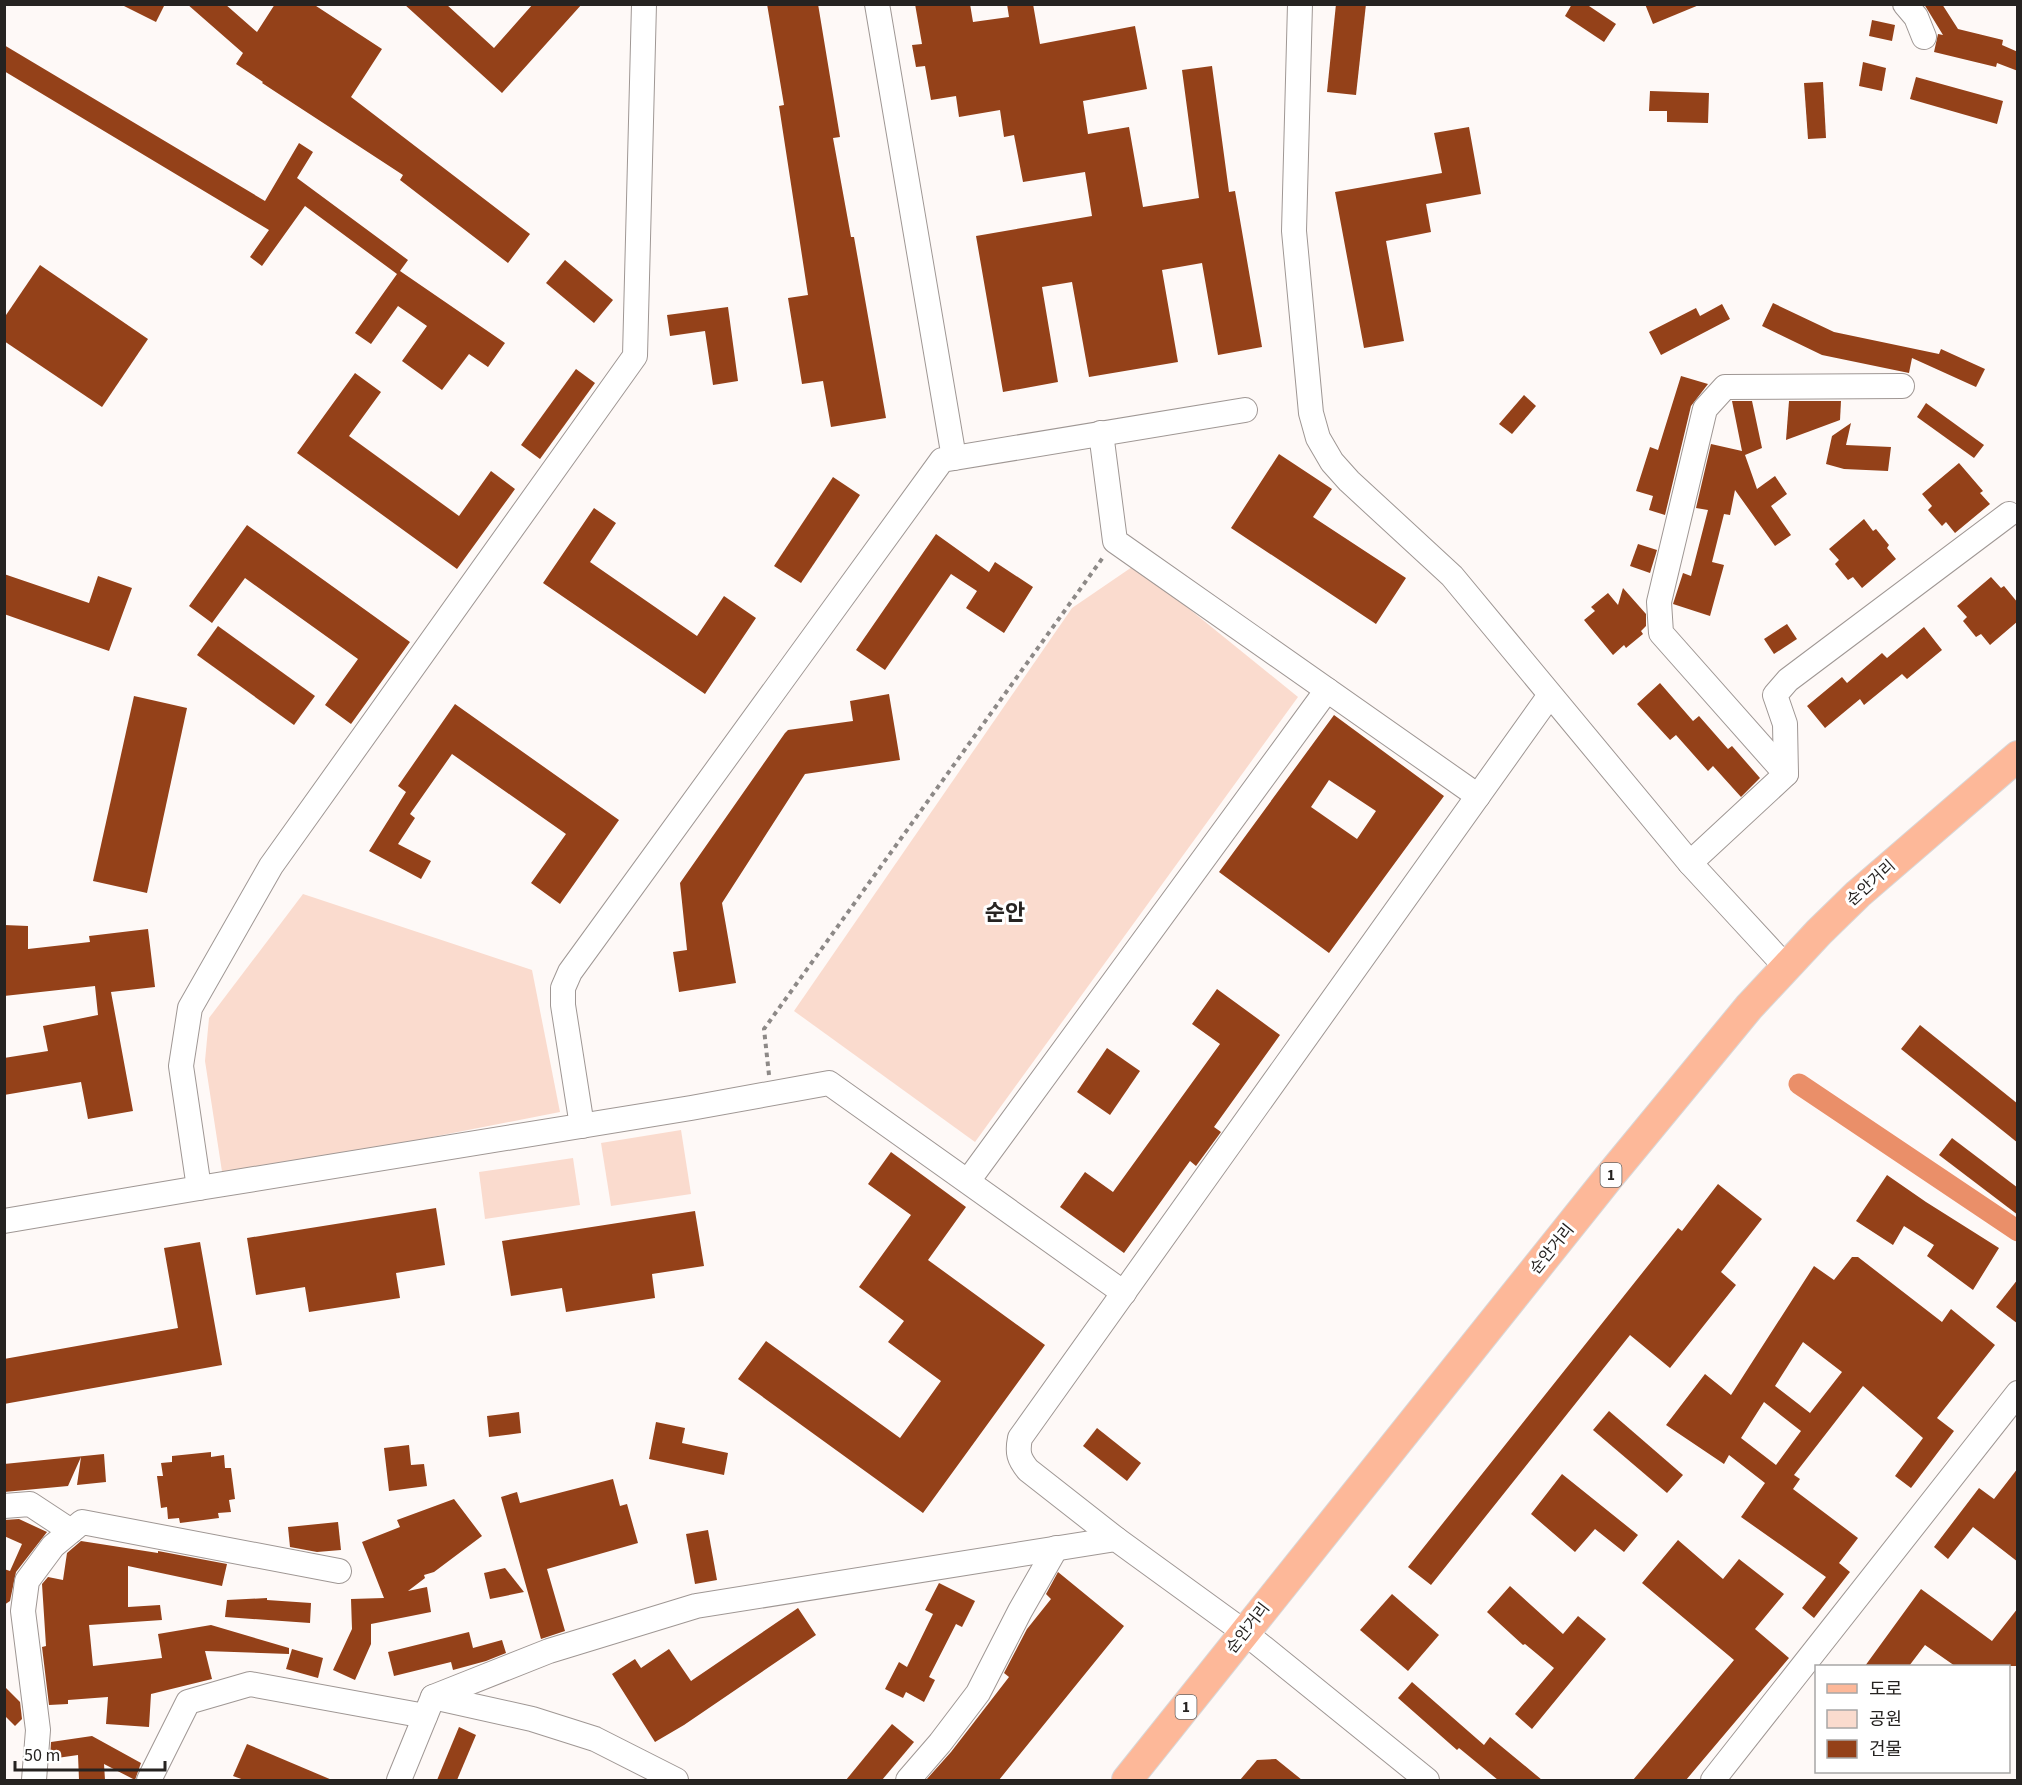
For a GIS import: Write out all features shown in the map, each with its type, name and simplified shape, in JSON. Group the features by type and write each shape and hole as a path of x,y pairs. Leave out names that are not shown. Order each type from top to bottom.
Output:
{"main road":[{"name":"순안거리","path":"1127,1780 1702,1061 1786,967 1858,894 2018,756"}],"street":[{"path":"198,1188 180,1066 190,1008 271,866 635,356 644,4"},
{"path":"877,4 954,458"},
{"path":"1300,4 1293,231 1311,413 1318,438 1332,462 1349,481 1452,576 1690,863 1786,967"},
{"path":"1905,4 1916,17 1924,37"},
{"path":"1786,774 1661,633 1659,602 1705,409 1725,387 1902,387"},
{"path":"582,1126 563,1005 563,988 570,972 942,460 1245,410"},
{"path":"1101,433 1115,541 1478,796"},
{"path":"1690,863 1786,774 1785,724 1775,695 1788,680 2009,514"},
{"path":"968,1180 1327,690"},
{"path":"1427,1780 1244,1632 1116,1539 1028,1470 1020,1461 1018,1451 1020,1438 1550,694"},
{"path":"4,1221 691,1108 829,1083 1124,1293"},
{"path":"1713,1780 2018,1393"},
{"path":"4,1506 30,1504 71,1531"},
{"path":"34,1780 38,1730 23,1611 27,1581 53,1546 82,1522 339,1571"},
{"path":"399,1780 429,1707 549,1651 696,1606 1116,1539"},
{"path":"908,1780 978,1693 1020,1611 1056,1548"},
{"path":"149,1780 188,1702 250,1684 532,1719 595,1739 676,1780"}],"path":[{"path":"772,1093 764,1029 1115,541"}],"green space":[{"path":"1135,565 1298,697 975,1142 794,1011 1072,608"},
{"path":"303,894 532,970 560,1112 223,1178 205,1061 209,1018"},
{"path":"681,1130 691,1194 611,1206 601,1143"},
{"path":"573,1158 580,1205 485,1219 479,1172"}],"building":[{"path":"120,4 165,4 156,22"},
{"path":"187,4 225,4 257,32 275,4 313,4 382,49 351,97 530,234 508,263 400,180 403,175 236,64 243,53"},
{"path":"404,4 446,4 494,48 533,4 582,4 502,93"},
{"path":"767,4 818,4 840,137 833,138 851,237 854,237 886,418 831,427 823,381 802,384 788,298 808,295 779,106 784,105"},
{"path":"915,4 970,4 973,22 1009,17 1007,4 1033,4 1040,44 1135,26 1147,89 1083,101 1088,134 1129,127 1143,207 1199,198 1182,70 1212,66 1229,192 1235,191 1262,347 1218,355 1202,263 1162,270 1178,362 1089,377 1072,282 1042,287 1058,382 1003,392 976,236 1092,216 1085,172 1023,182 1014,135 1004,137 1000,110 959,117 956,96 931,100 925,66 916,67 912,45 922,44"},
{"path":"1336,4 1366,4 1356,95 1327,92"},
{"path":"1572,4 1586,4 1616,24 1604,42 1565,16"},
{"path":"1645,4 1699,4 1699,5 1653,24"},
{"path":"1924,4 1942,4 1958,29 2003,40 2002,45 2018,52 2018,71 1997,63 1996,67 1934,52 1938,34 1943,35"},
{"path":"1872,20 1895,25 1892,41 1869,36"},
{"path":"4,45 265,201 299,143 313,152 297,178 408,260 400,271 505,343 488,367 469,354 442,390 402,361 427,326 398,306 371,344 355,333 397,274 305,206 262,266 250,257 269,230 4,71"},
{"path":"1863,62 1886,68 1882,91 1859,86"},
{"path":"1916,77 2003,101 1997,124 1910,99"},
{"path":"1823,82 1826,138 1808,139 1804,83"},
{"path":"1650,91 1709,93 1708,123 1667,122 1667,111 1649,111"},
{"path":"1469,127 1481,194 1426,204 1431,232 1386,241 1404,341 1364,348 1335,192 1442,173 1434,133"},
{"path":"565,260 613,300 594,323 546,283"},
{"path":"40,265 148,339 102,407 4,341 4,318"},
{"path":"1773,303 1834,332 1939,354 1941,349 1985,369 1976,387 1912,358 1909,373 1822,355 1762,326"},
{"path":"1722,304 1730,319 1661,355 1649,332 1696,308 1700,316"},
{"path":"728,307 738,381 713,385 705,331 670,336 667,315"},
{"path":"576,369 595,383 540,459 521,445"},
{"path":"355,373 381,392 349,436 459,516 491,471 515,489 457,569 297,453"},
{"path":"1681,376 1708,384 1691,406 1665,515 1649,510 1653,496 1636,491 1650,447 1658,450"},
{"path":"1524,395 1536,406 1512,434 1499,424"},
{"path":"1732,401 1752,401 1762,448 1745,455 1757,489 1775,476 1787,494 1771,506 1791,535 1775,546 1735,490 1730,515 1724,514 1712,562 1724,565 1710,616 1673,604 1683,573 1691,576 1708,510 1696,508 1711,444 1742,451"},
{"path":"1789,401 1841,401 1840,420 1786,440"},
{"path":"1926,403 1984,445 1974,458 1917,417"},
{"path":"1851,423 1846,445 1891,447 1888,471 1844,469 1826,464 1832,436"},
{"path":"1279,454 1332,489 1313,517 1406,578 1376,624 1231,528"},
{"path":"1959,463 1983,491 1980,493 1990,504 1955,533 1946,522 1942,526 1928,510 1932,506 1922,494"},
{"path":"833,477 860,495 801,583 774,566"},
{"path":"594,508 616,523 590,562 697,636 724,596 756,618 705,694 543,583"},
{"path":"1864,519 1873,531 1876,529 1889,545 1887,548 1896,559 1862,588 1853,577 1848,580 1835,564 1839,560 1829,549"},
{"path":"247,525 410,642 351,724 325,705 358,659 245,578 212,623 189,606"},
{"path":"936,534 989,572 995,562 1033,587 1004,633 966,608 977,591 951,574 885,670 856,650"},
{"path":"1638,544 1657,550 1650,573 1630,566"},
{"path":"4,574 89,603 98,576 132,588 109,651 4,614"},
{"path":"1991,577 2001,588 2004,586 2018,603 2018,621 1990,645 1981,634 1976,637 1963,621 1967,617 1957,606"},
{"path":"1623,588 1646,614 1646,626 1641,631 1643,634 1626,648 1624,645 1613,655 1584,620 1595,611 1591,607 1608,593 1618,605"},
{"path":"1787,624 1797,639 1774,654 1764,639"},
{"path":"218,626 315,696 294,725 197,655"},
{"path":"1924,627 1942,650 1907,679 1902,674 1864,705 1860,699 1825,728 1807,706 1842,677 1847,683 1882,653 1887,658"},
{"path":"1660,683 1693,721 1699,716 1728,749 1732,746 1760,778 1741,797 1713,766 1708,771 1676,735 1670,740 1637,704"},
{"path":"889,694 900,760 805,774 722,903 736,983 679,992 673,952 687,950 680,883 785,733 788,730 853,721 850,701"},
{"path":"134,696 187,708 147,893 93,881"},
{"path":"455,704 619,820 560,904 531,883 566,834 452,754 410,814 415,818 398,844 431,861 421,879 369,851 406,792 398,786"},
{"path":"1334,715 1444,796 1329,953 1219,872","holes":["1329,780 1376,811 1357,839 1311,807"]},
{"path":"4,925 28,926 28,949 90,942 89,936 148,929 155,987 111,992 133,1111 88,1119 81,1082 4,1095 4,1058 48,1051 43,1026 98,1015 95,986 4,996"},
{"path":"1217,989 1280,1035 1214,1127 1221,1132 1196,1166 1190,1161 1124,1253 1060,1207 1085,1172 1113,1192 1220,1044 1192,1024"},
{"path":"1920,1025 2018,1104 2018,1143 1901,1049"},
{"path":"1107,1048 1140,1071 1110,1115 1077,1092"},
{"path":"1952,1138 2018,1188 2018,1215 1939,1155"},
{"path":"891,1152 966,1207 928,1260 1045,1345 923,1513 738,1379 766,1341 900,1438 941,1381 888,1342 904,1321 859,1287 911,1215 868,1184"},
{"path":"1887,1175 1999,1248 1973,1290 1927,1256 1934,1245 1904,1226 1893,1245 1856,1221"},
{"path":"1718,1184 1762,1219 1721,1272 1736,1285 1670,1368 1630,1335 1431,1585 1408,1567 1678,1228 1682,1231"},
{"path":"436,1208 445,1265 396,1273 400,1298 309,1312 305,1287 256,1295 247,1238"},
{"path":"695,1211 704,1266 652,1274 655,1298 566,1312 562,1288 511,1296 502,1241"},
{"path":"200,1242 222,1365 4,1404 4,1359 178,1328 164,1248"},
{"path":"1852,1257 1858,1257 1942,1322 1951,1309 1995,1345 1937,1418 1954,1431 1911,1488 1895,1476 1923,1438 1863,1386 1794,1475 1800,1479 1793,1489 1858,1538 1839,1563 1850,1572 1814,1618 1802,1608 1826,1577 1741,1517 1765,1483 1729,1455 1724,1464 1666,1425 1705,1374 1731,1395 1814,1266 1834,1280","holes":["1803,1342 1842,1372 1810,1413 1775,1386","1764,1402 1801,1431 1776,1465 1741,1438"]},
{"path":"2018,1279 2018,1324 1996,1307"},
{"path":"1609,1411 1683,1475 1667,1493 1593,1430"},
{"path":"519,1412 521,1433 489,1437 487,1416"},
{"path":"656,1422 685,1428 682,1443 728,1453 724,1475 649,1459"},
{"path":"1097,1428 1141,1463 1127,1481 1083,1446"},
{"path":"409,1445 411,1465 424,1464 427,1486 389,1491 384,1448"},
{"path":"211,1452 211,1457 224,1455 225,1468 231,1468 235,1499 229,1500 231,1512 218,1513 219,1518 180,1523 179,1518 168,1519 167,1507 161,1508 157,1476 163,1476 161,1463 172,1462 172,1456"},
{"path":"104,1454 106,1482 77,1485 81,1457 68,1486 4,1492 4,1464"},
{"path":"2018,1468 2018,1562 1973,1527 1948,1559 1934,1547 1979,1488 1994,1499"},
{"path":"1562,1474 1638,1535 1624,1552 1595,1529 1575,1552 1531,1514"},
{"path":"613,1479 620,1506 627,1504 638,1543 547,1569 565,1631 541,1639 501,1497 517,1492 520,1503"},
{"path":"454,1499 482,1536 434,1572 424,1575 425,1578 408,1591 427,1587 431,1612 371,1624 371,1644 355,1680 333,1670 352,1629 351,1599 384,1598 362,1542 400,1527 397,1520"},
{"path":"19,1519 47,1532 16,1572 10,1601 4,1605 4,1569 10,1571 22,1544 4,1536 4,1520"},
{"path":"338,1522 341,1550 317,1552 290,1547 288,1527"},
{"path":"708,1530 717,1580 695,1584 686,1534"},
{"path":"1678,1540 1723,1579 1739,1559 1784,1594 1755,1629 1789,1658 1686,1780 1633,1780 1734,1660 1642,1583"},
{"path":"81,1541 158,1553 158,1551 227,1564 222,1586 128,1566 128,1607 160,1605 162,1620 89,1625 93,1666 162,1658 158,1634 211,1625 289,1648 289,1654 205,1651 212,1679 151,1694 149,1727 106,1724 108,1697 68,1700 68,1704 49,1705 42,1647 46,1646 42,1584 48,1577 63,1580 67,1553"},
{"path":"505,1568 524,1592 490,1599 484,1573"},
{"path":"1058,1572 1124,1626 999,1780 926,1780 951,1752 1009,1677 1004,1673 1027,1629 1051,1599 1046,1594"},
{"path":"939,1583 975,1601 962,1627 956,1624 929,1677 935,1680 924,1702 906,1692 903,1698 885,1689 899,1662 907,1667 933,1614 925,1610"},
{"path":"1510,1586 1563,1634 1578,1616 1606,1639 1532,1729 1515,1714 1554,1668 1525,1644 1523,1645 1487,1612"},
{"path":"1921,1589 1992,1641 2018,1608 2018,1666 1954,1665 1925,1645 1910,1665 1866,1665"},
{"path":"1392,1594 1439,1635 1408,1671 1360,1630"},
{"path":"267,1598 267,1600 311,1603 310,1623 225,1617 227,1600"},
{"path":"798,1608 816,1635 684,1725 655,1742 612,1674 635,1659 641,1668 669,1649 691,1681"},
{"path":"469,1632 473,1648 502,1640 506,1653 453,1670 451,1662 394,1676 388,1652"},
{"path":"292,1649 323,1658 318,1678 286,1669"},
{"path":"1412,1682 1484,1745 1490,1737 1542,1780 1498,1780 1459,1748 1457,1750 1398,1698"},
{"path":"4,1686 20,1702 22,1719 15,1726 4,1715"},
{"path":"892,1724 914,1742 882,1780 846,1780"},
{"path":"459,1727 476,1735 457,1780 437,1780"},
{"path":"92,1736 141,1763 135,1780 104,1764 105,1780 79,1780 78,1755 50,1759 51,1742"},
{"path":"247,1744 332,1780 244,1780 233,1776"},
{"path":"1276,1759 1302,1780 1240,1780 1257,1760"}],"waterway":[{"path":"1799,1084 2018,1231"}],"district":[{"name":"순안","path":"1005,913"}]}
